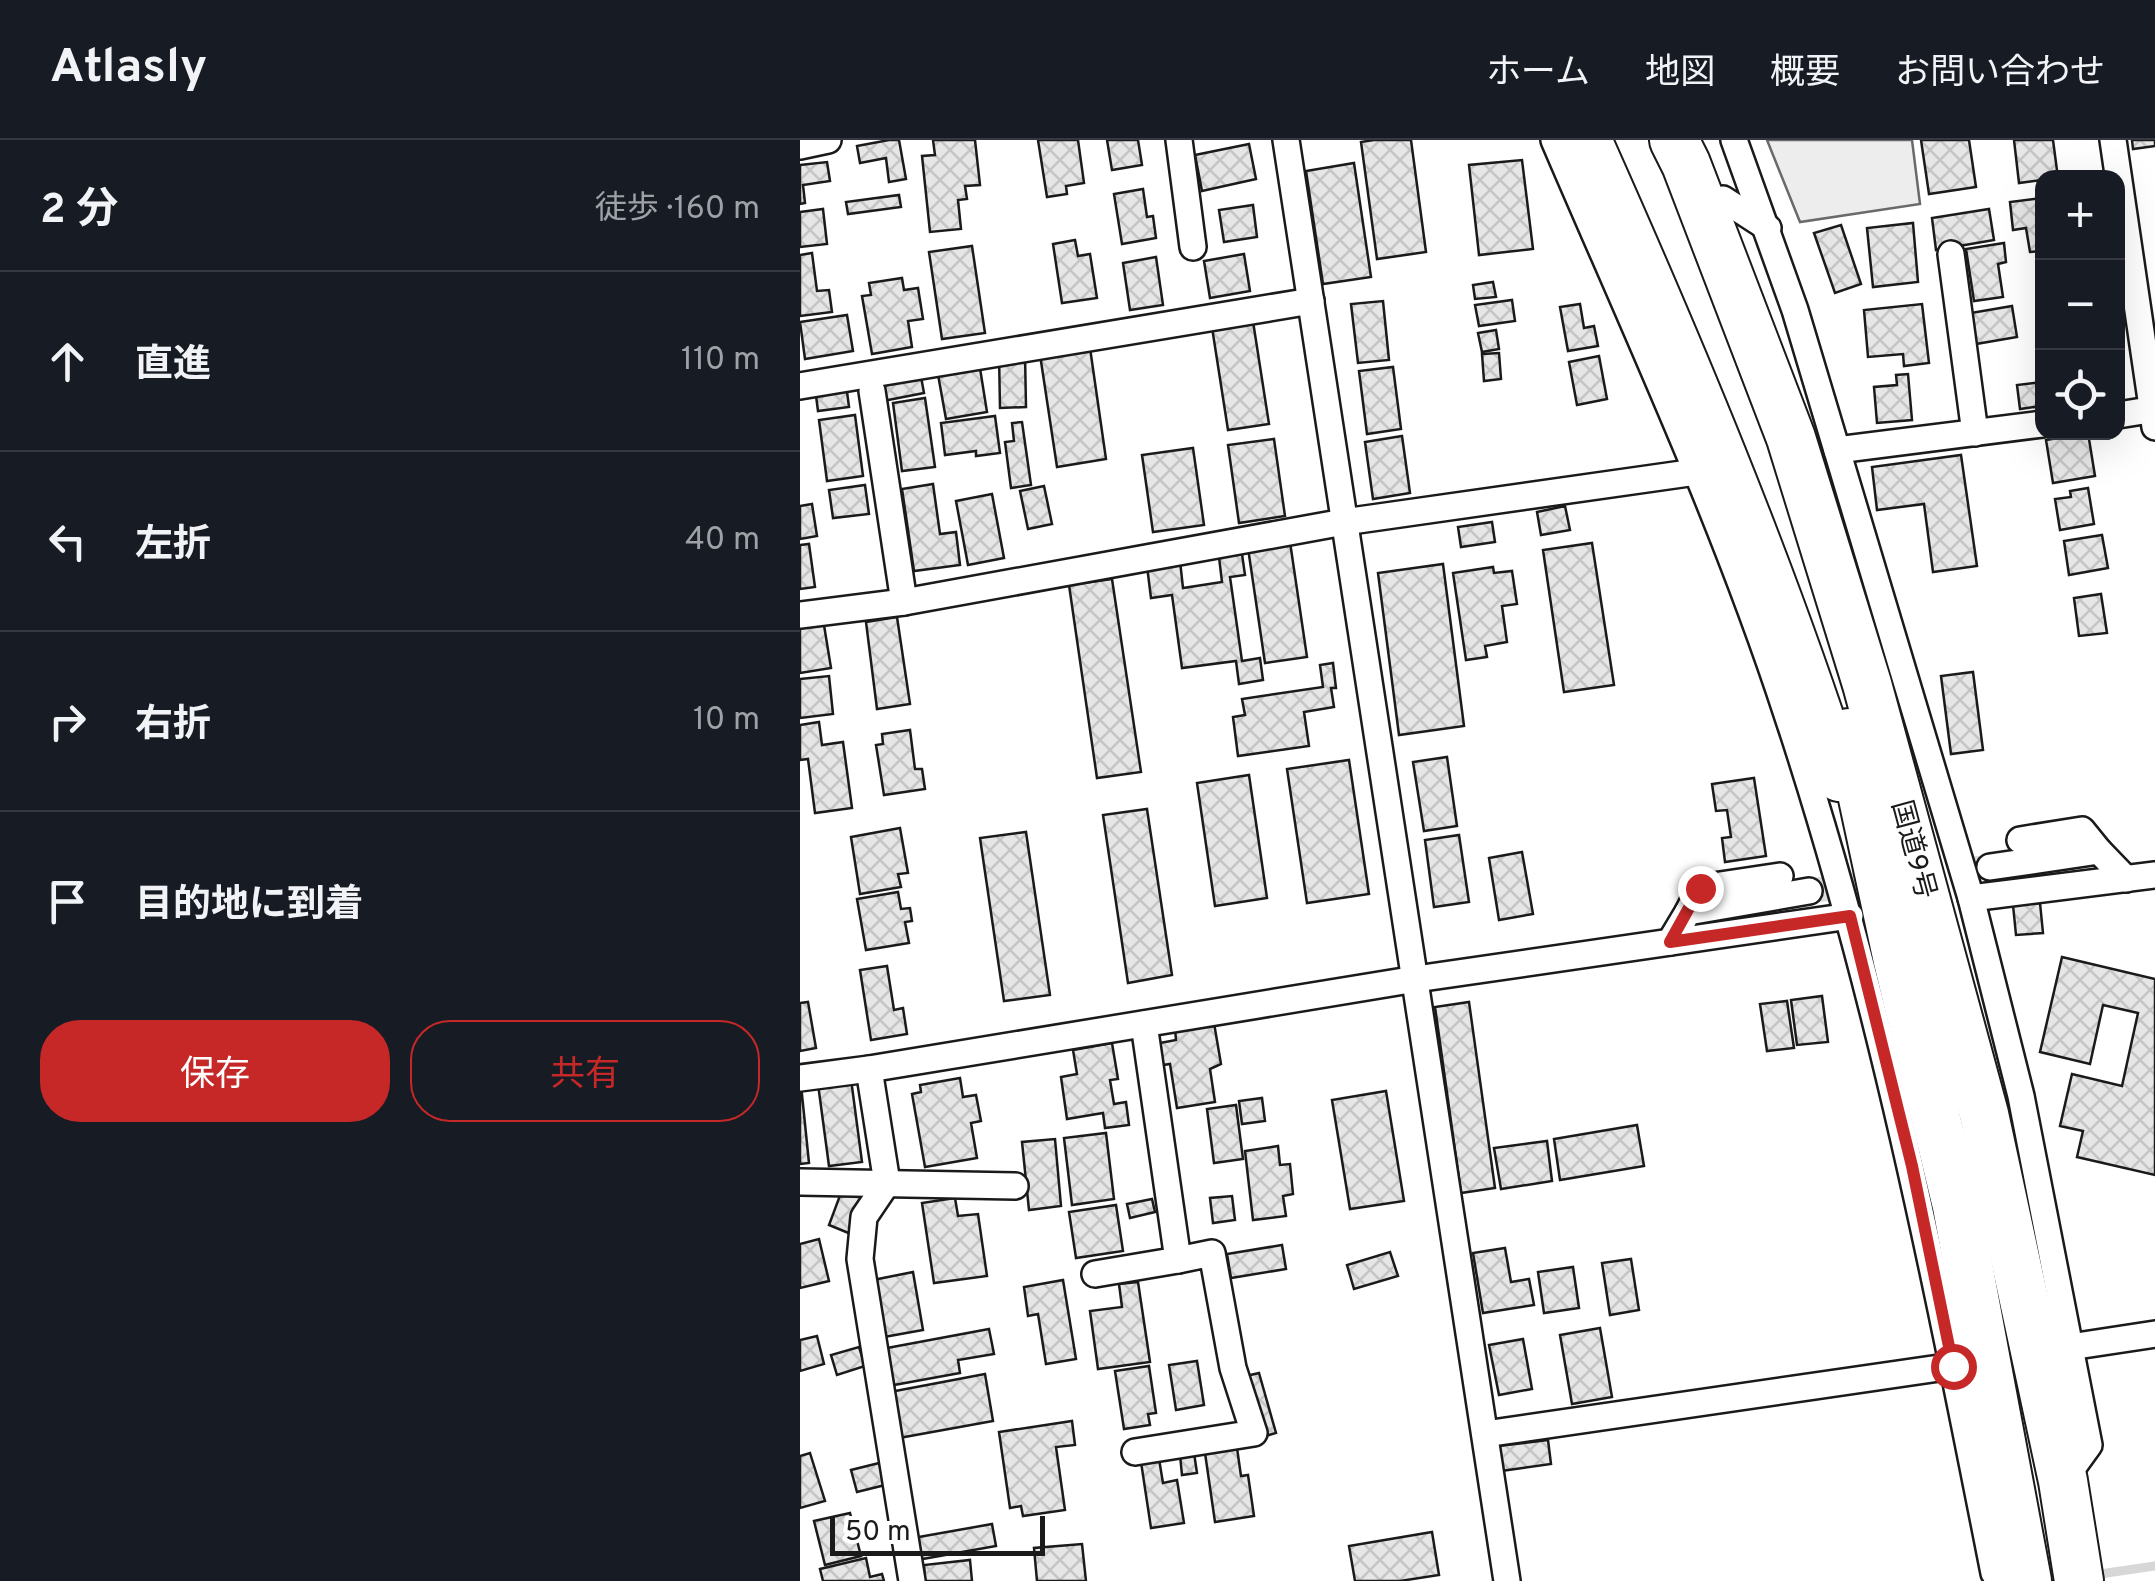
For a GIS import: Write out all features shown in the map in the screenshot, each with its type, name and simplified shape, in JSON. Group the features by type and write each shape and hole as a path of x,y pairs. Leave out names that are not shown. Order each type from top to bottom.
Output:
{"highway":[{"path":"1588,140 1652,285 1758,550 1822,723 1898,961"},
{"name":"国道9号","path":"1658,140 1702,253 1794,532 1853,751 1898,961 1958,1206 2027,1581"},
{"name":"国道9号","path":"1674,140 1791,438 1867,684 1984,1114 2063,1482 2079,1581"},
{"path":"1702,140 1765,320 1791,438"}],"street":[{"path":"800,146 828,140"},
{"path":"1178,140 1193,247"},
{"path":"1286,140 1507,1581"},
{"path":"1554,140 1696,472 1787,712 1850,916 1912,1166 1994,1573 2002,1581"},
{"path":"1734,140 1768,228 1971,898 2034,1158 2089,1445 2063,1482"},
{"path":"2114,140 2154,416 2125,415"},
{"path":"1723,199 1768,228"},
{"path":"1951,254 1976,433"},
{"path":"1605,260 1652,285"},
{"path":"800,386 1310,301"},
{"path":"872,391 904,602"},
{"path":"1837,450 2035,425"},
{"path":"800,616 904,602 1344,522 1696,472"},
{"path":"1867,684 1914,718"},
{"path":"2020,840 2082,830 2126,879"},
{"path":"1990,866 2099,852"},
{"path":"1971,898 2155,875"},
{"path":"1670,942 1700,888 1780,876"},
{"path":"1688,912 1809,891"},
{"path":"800,1078 869,1070 1416,979 1850,916"},
{"path":"1144,1024 1178,1260"},
{"path":"869,1070 887,1183 864,1217 860,1259 912,1581"},
{"path":"1984,1114 2034,1158"},
{"path":"1912,1166 1958,1206"},
{"path":"800,1182 1015,1186"},
{"path":"1095,1274 1212,1253 1232,1368 1254,1433 1135,1452"},
{"path":"2070,1347 2155,1334"},
{"path":"1485,1434 1953,1366"}],"shaded area":[{"path":"1767,140 1912,140 1920,204 1800,222"}],"building":[{"path":"899,140 906,179 889,182 886,158 860,163 857,146"},
{"path":"933,140 975,140 980,185 965,186 967,199 958,200 961,229 930,232 922,156 935,155"},
{"path":"1038,140 1078,140 1084,183 1066,186 1067,194 1047,197"},
{"path":"1107,140 1138,140 1142,165 1112,170"},
{"path":"1411,140 1426,252 1377,259 1361,142"},
{"path":"1921,140 1969,140 1976,187 1929,194"},
{"path":"2014,140 2053,140 2057,170 2035,170 2035,181 2019,183"},
{"path":"2132,140 2155,140 2155,146 2133,149"},
{"path":"1249,144 1256,179 1202,191 1195,155"},
{"path":"1522,160 1533,249 1479,255 1469,165"},
{"path":"827,162 830,181 803,185 805,203 800,204 800,165"},
{"path":"1354,163 1371,277 1323,284 1306,171"},
{"path":"1143,189 1147,217 1153,216 1156,238 1122,244 1114,194"},
{"path":"899,195 901,207 848,214 846,202"},
{"path":"2035,199 2035,252 2030,252 2026,228 2013,230 2010,202"},
{"path":"1253,205 1257,237 1224,242 1219,210"},
{"path":"823,209 827,244 800,247 800,212"},
{"path":"1989,209 1994,240 1936,250 1932,218"},
{"path":"1913,223 1918,282 1873,287 1867,228"},
{"path":"1841,225 1861,284 1835,293 1814,233"},
{"path":"1075,240 1078,256 1090,254 1097,298 1062,303 1053,244"},
{"path":"2004,243 2006,262 1998,264 2003,297 1974,301 1966,249"},
{"path":"972,246 985,333 942,339 929,252"},
{"path":"812,253 817,291 829,290 832,312 800,316 800,255"},
{"path":"1244,254 1250,291 1210,298 1204,261"},
{"path":"1156,257 1163,305 1130,310 1123,263"},
{"path":"902,278 904,290 918,288 923,319 908,321 912,347 872,354 862,296 871,295 869,283"},
{"path":"1493,282 1496,297 1475,299 1473,285"},
{"path":"1512,300 1515,321 1479,326 1475,305"},
{"path":"1383,301 1389,360 1358,363 1351,304"},
{"path":"1580,304 1584,328 1594,326 1598,346 1568,351 1560,307"},
{"path":"1922,304 1929,363 1904,366 1903,354 1868,357 1864,310"},
{"path":"2012,306 2017,337 1976,344 1971,313"},
{"path":"847,315 853,351 805,359 800,322"},
{"path":"1252,315 1269,424 1228,430 1211,321"},
{"path":"1496,330 1499,349 1482,352 1478,333"},
{"path":"1089,341 1106,459 1057,467 1039,348"},
{"path":"1499,353 1501,379 1484,381 1482,354"},
{"path":"999,354 1025,354 1026,407 1000,408"},
{"path":"1599,356 1607,399 1577,405 1569,362"},
{"path":"979,362 987,412 946,419 937,369"},
{"path":"919,366 924,393 883,401 878,373"},
{"path":"1393,367 1401,429 1367,434 1359,371"},
{"path":"1908,374 1912,420 1877,423 1874,387 1897,385 1896,375"},
{"path":"2035,383 2035,407 2020,409 2017,385"},
{"path":"846,384 849,407 818,411 815,388"},
{"path":"925,398 935,467 902,471 893,403"},
{"path":"855,415 863,476 827,481 819,420"},
{"path":"995,416 1000,453 945,455 941,423"},
{"path":"1022,422 1031,485 1011,488 1005,442 1014,441 1012,423"},
{"path":"1402,436 1410,493 1373,499 1365,442"},
{"path":"1274,439 1285,516 1239,523 1228,445"},
{"path":"2046,440 2089,440 2095,476 2053,483"},
{"path":"1193,448 1204,525 1153,532 1142,455"},
{"path":"1961,455 1977,566 1933,572 1924,504 1877,510 1872,467"},
{"path":"933,484 940,534 956,532 960,565 914,571 902,489"},
{"path":"865,485 869,514 833,518 829,490"},
{"path":"1044,486 1052,524 1028,529 1020,491"},
{"path":"2088,488 2094,524 2060,530 2055,499 2071,497 2070,491"},
{"path":"992,494 1004,558 968,565 956,501"},
{"path":"812,504 817,536 800,539 800,506"},
{"path":"1565,506 1570,530 1541,535 1537,512"},
{"path":"1492,522 1495,542 1461,547 1458,527"},
{"path":"2102,535 2108,568 2069,575 2064,541"},
{"path":"1290,542 1307,657 1265,663 1248,548"},
{"path":"1592,543 1614,685 1564,692 1543,550"},
{"path":"809,544 815,587 800,589 800,545"},
{"path":"1242,554 1245,575 1230,577 1242,661 1260,658 1263,680 1239,684 1236,661 1182,668 1172,595 1151,598 1147,566 1180,561 1183,588 1222,582 1219,557"},
{"path":"1443,564 1464,726 1399,735 1378,573"},
{"path":"1493,567 1494,573 1512,571 1517,604 1502,606 1507,642 1485,646 1487,657 1466,660 1453,573"},
{"path":"1112,579 1141,772 1097,778 1069,585"},
{"path":"2101,594 2107,633 2079,636 2074,598"},
{"path":"897,617 910,704 877,709 866,622"},
{"path":"823,619 831,668 800,673 800,623"},
{"path":"1333,663 1334,707 1304,712 1309,746 1238,756 1233,717 1245,715 1242,699 1323,687 1320,665"},
{"path":"1973,672 1983,750 1951,754 1941,676"},
{"path":"829,676 833,714 800,718 800,679"},
{"path":"819,722 822,745 843,742 852,808 815,813 808,759 800,760 800,725"},
{"path":"910,730 915,769 922,769 925,789 884,795 876,745 883,744 882,734"},
{"path":"1447,757 1457,826 1424,831 1413,762"},
{"path":"1349,760 1369,894 1307,903 1287,769"},
{"path":"1249,775 1267,898 1215,906 1197,783"},
{"path":"1754,778 1766,856 1725,862 1722,838 1731,837 1727,810 1716,811 1712,784"},
{"path":"1147,809 1172,975 1128,983 1103,815"},
{"path":"900,828 908,873 898,874 901,887 860,894 851,837"},
{"path":"1026,832 1050,995 1004,1001 980,838"},
{"path":"1459,835 1469,902 1434,907 1425,840"},
{"path":"1522,852 1533,914 1499,920 1489,858"},
{"path":"898,892 901,909 910,908 912,921 905,922 909,943 866,950 857,899"},
{"path":"2040,903 2043,933 2016,935 2013,905"},
{"path":"2062,957 2155,979 2155,1175 2077,1157 2083,1131 2060,1126 2072,1074 2122,1086 2138,1013 2103,1005 2090,1064 2040,1052"},
{"path":"887,966 894,1010 903,1008 907,1034 871,1040 860,970"},
{"path":"1822,996 1828,1042 1797,1045 1791,1000"},
{"path":"1787,1001 1794,1048 1767,1051 1760,1004"},
{"path":"808,1002 816,1048 800,1051 800,1003"},
{"path":"1469,1002 1495,1188 1461,1193 1435,1007"},
{"path":"1214,1023 1221,1064 1210,1069 1215,1102 1177,1108 1170,1064 1163,1065 1160,1043 1176,1040 1175,1029"},
{"path":"1112,1043 1118,1079 1110,1080 1114,1104 1126,1102 1129,1125 1105,1128 1103,1113 1067,1119 1061,1077 1077,1074 1073,1050"},
{"path":"960,1078 963,1097 976,1095 981,1121 971,1123 977,1158 925,1167 912,1094 921,1092 920,1085"},
{"path":"851,1079 862,1162 829,1166 818,1084"},
{"path":"800,1085 809,1163 800,1164"},
{"path":"1386,1091 1404,1201 1350,1209 1332,1100"},
{"path":"1262,1098 1265,1121 1242,1124 1239,1101"},
{"path":"1236,1105 1243,1159 1214,1163 1207,1109"},
{"path":"1637,1125 1644,1166 1560,1180 1554,1139"},
{"path":"1106,1133 1114,1199 1072,1205 1064,1138"},
{"path":"1055,1139 1061,1206 1029,1210 1022,1142"},
{"path":"1547,1141 1552,1181 1501,1189 1494,1148"},
{"path":"1278,1146 1280,1165 1290,1164 1293,1194 1283,1196 1286,1216 1253,1220 1245,1151"},
{"path":"842,1190 864,1198 851,1234 829,1225"},
{"path":"1232,1196 1235,1220 1213,1223 1210,1198"},
{"path":"955,1198 958,1216 978,1214 987,1276 934,1283 922,1203"},
{"path":"1152,1199 1155,1212 1130,1218 1127,1204"},
{"path":"1116,1205 1123,1251 1076,1258 1069,1212"},
{"path":"819,1239 829,1281 800,1288 800,1244"},
{"path":"1282,1245 1286,1269 1231,1278 1227,1254"},
{"path":"1505,1248 1511,1282 1529,1279 1534,1305 1483,1313 1473,1253"},
{"path":"1390,1252 1398,1276 1354,1289 1347,1265"},
{"path":"1631,1259 1639,1310 1610,1315 1602,1263"},
{"path":"1573,1267 1579,1308 1544,1313 1538,1272"},
{"path":"913,1272 923,1330 884,1337 873,1280"},
{"path":"1063,1280 1076,1359 1046,1364 1038,1314 1028,1316 1024,1287"},
{"path":"1138,1282 1150,1362 1098,1369 1090,1311 1122,1307 1119,1284"},
{"path":"1600,1328 1612,1397 1572,1404 1560,1335"},
{"path":"989,1329 994,1354 958,1360 960,1373 894,1385 887,1348"},
{"path":"817,1336 824,1364 800,1371 800,1340"},
{"path":"1523,1339 1532,1389 1499,1395 1489,1345"},
{"path":"859,1347 865,1366 837,1375 831,1355"},
{"path":"1197,1361 1204,1405 1176,1410 1169,1365"},
{"path":"1149,1366 1156,1413 1148,1414 1150,1425 1124,1429 1115,1371"},
{"path":"1259,1373 1276,1433 1262,1437 1246,1376"},
{"path":"985,1374 993,1421 899,1438 890,1392"},
{"path":"1072,1421 1075,1445 1056,1447 1065,1510 1023,1516 1021,1506 1010,1508 999,1432"},
{"path":"1548,1440 1551,1464 1501,1471 1498,1446"},
{"path":"1237,1448 1241,1476 1248,1475 1254,1516 1215,1522 1205,1453"},
{"path":"810,1453 825,1501 800,1508 800,1456"},
{"path":"1194,1453 1197,1473 1182,1475 1180,1455"},
{"path":"1159,1459 1163,1483 1177,1480 1184,1523 1151,1528 1141,1462"},
{"path":"879,1463 885,1485 857,1492 851,1470"},
{"path":"850,1513 861,1556 825,1565 814,1521"},
{"path":"992,1524 996,1546 917,1560 913,1538"},
{"path":"1432,1532 1439,1575 1400,1581 1355,1581 1349,1546"},
{"path":"1082,1544 1086,1581 1037,1581 1034,1548"},
{"path":"866,1558 870,1577 882,1574 884,1581 823,1581 820,1569"},
{"path":"970,1560 972,1581 925,1581 924,1565"}],"waterway":[{"path":"2093,1575 2155,1566"}],"tunnel":[{"path":"1809,891 1990,867"}],"route":[{"path":"1700,888 1670,942 1850,916 1912,1166 1953,1366"}]}
